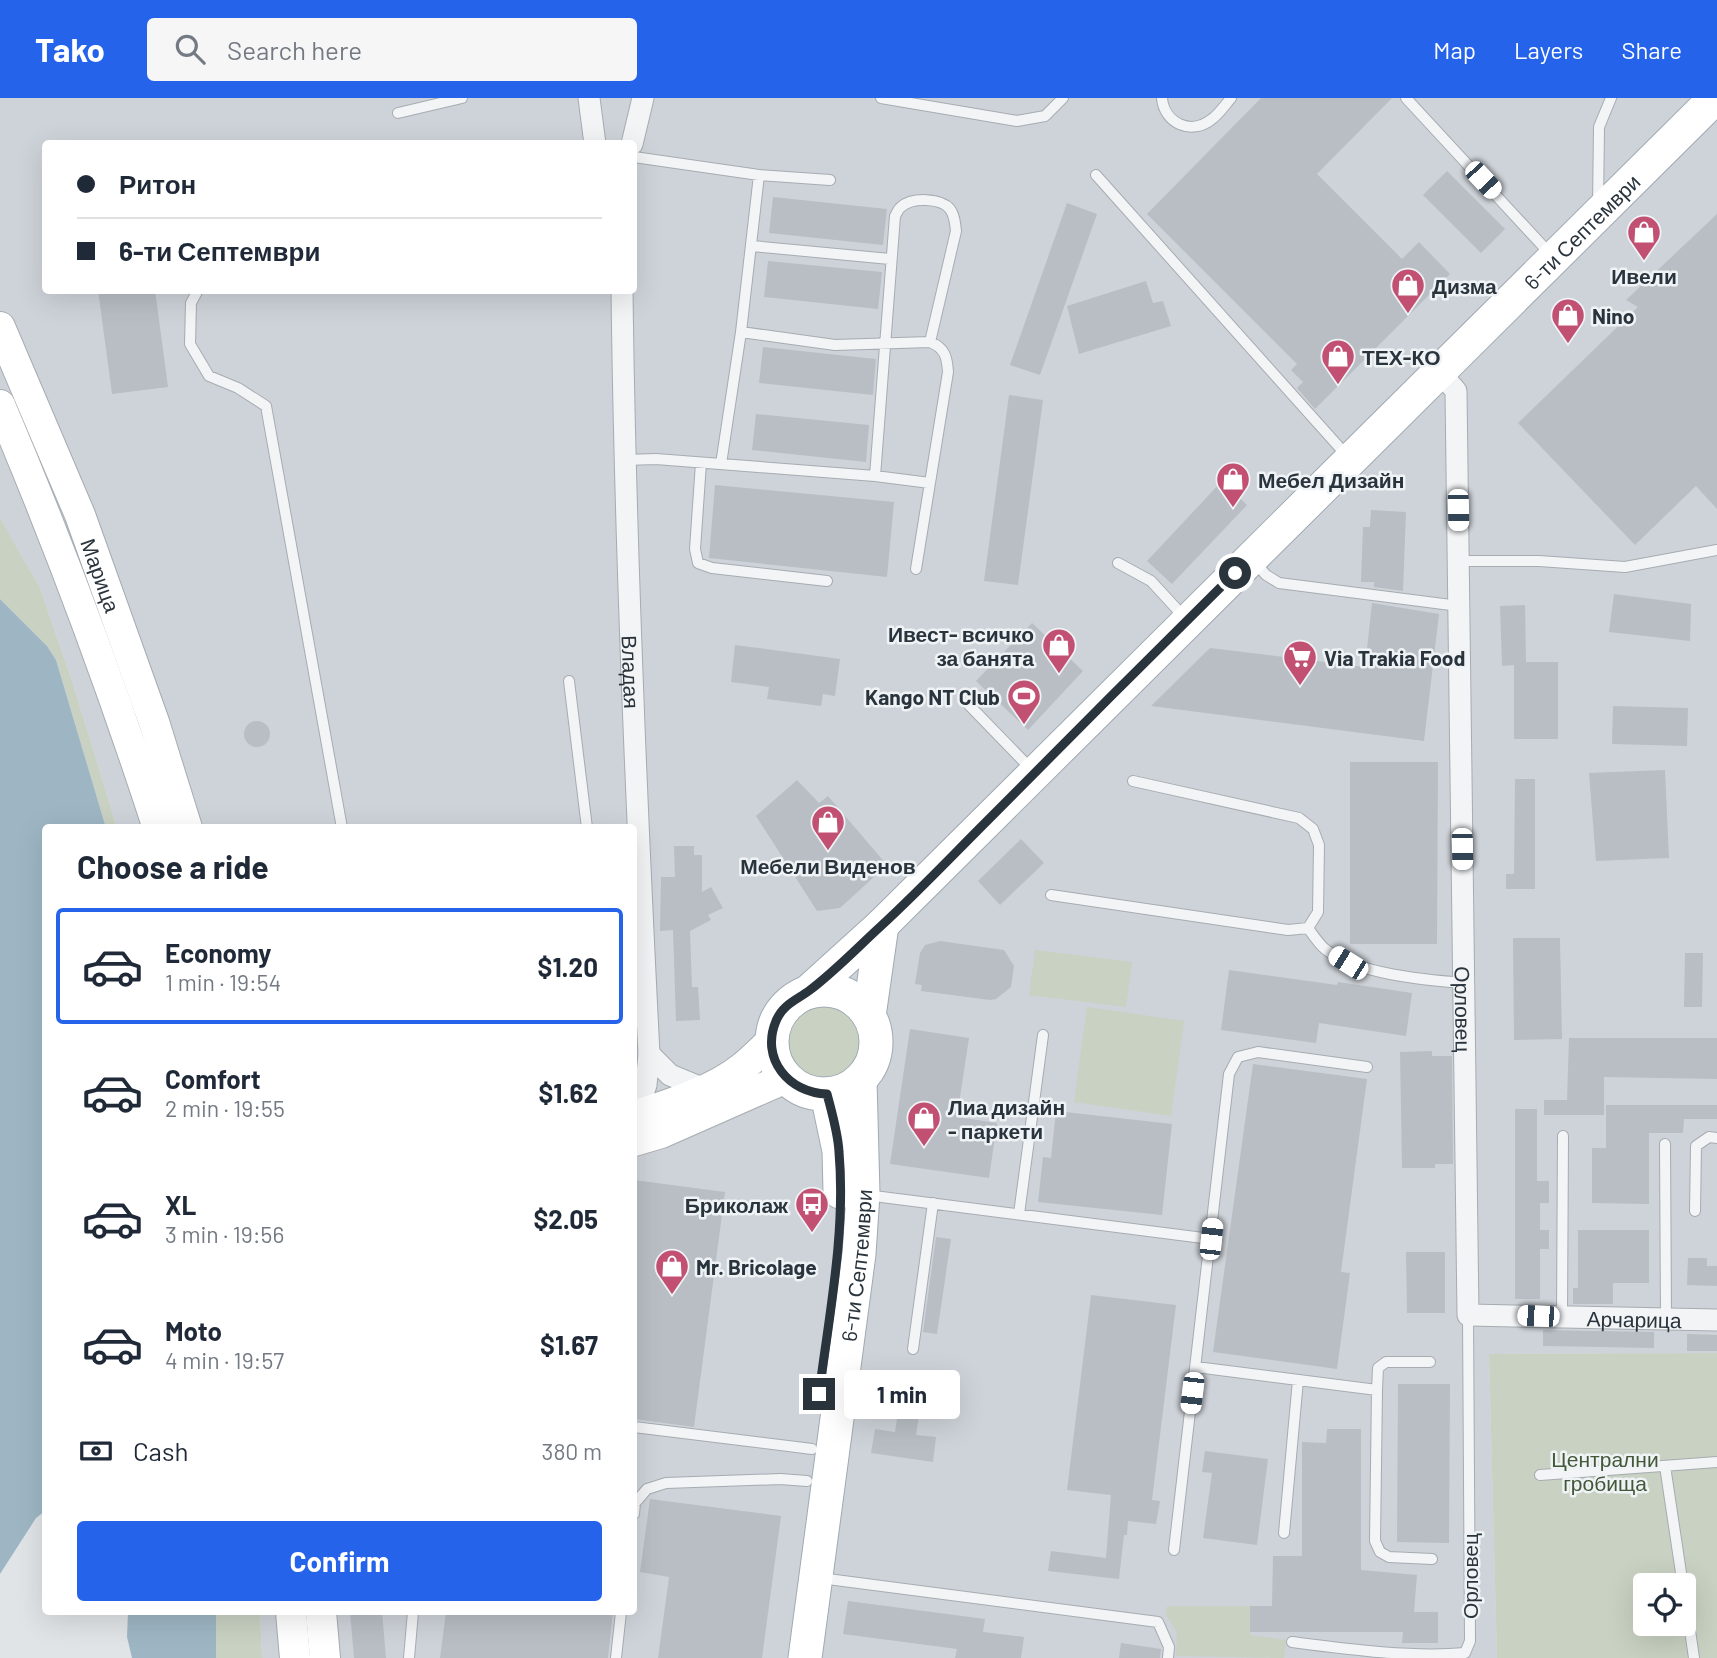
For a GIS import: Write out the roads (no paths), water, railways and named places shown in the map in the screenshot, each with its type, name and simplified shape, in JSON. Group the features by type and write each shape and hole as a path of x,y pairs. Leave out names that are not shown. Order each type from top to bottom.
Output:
{"main road":[{"name":"6-ти Септември","path":"808,992 882,925 1438,370 1715,98"},
{"path":"869,1016 882,925"},
{"path":"820,990 842,993 862,1006 869,1016 874,1026 875,1049 872,1061 860,1080 850,1087 827,1094 805,1091 786,1078 775,1061 771,1041 776,1020 782,1010 798,996 820,990"},
{"name":"6-ти Септември","path":"805,1658 859,1254 863,1195 860,1080"},
{"name":"6-ти Септември","path":"783,1658 836,1256 840,1193 839,1151 827,1094"}],"street":[{"path":"589,98 594,140"},
{"path":"633,140 643,98"},
{"name":"Владая","path":"622,294 636,824"},
{"name":"Марица","path":"0,327 80,515 154,722 186,824"},
{"name":"Орловец","path":"1438,370 1456,391 1468,1315"},
{"name":"Марица","path":"0,405 51,525 127,731 157,824"},
{"name":"Владая","path":"637,845 649,1054 646,1085 637,1114"},
{"path":"637,1122 742,1069 771,1041"},
{"path":"649,1054 670,1076 704,1089"},
{"path":"637,1124 687,1122 786,1078"},
{"name":"Арчарица","path":"1468,1315 1717,1320"},
{"path":"290,1615 295,1658"},
{"path":"321,1615 325,1658"}],"lane":[{"path":"398,114 462,98"},
{"path":"881,98 1017,121 1045,116 1063,98"},
{"path":"1162,98 1163,107 1171,121 1198,127 1212,120 1231,98"},
{"path":"1406,98 1554,258"},
{"path":"1598,215 1599,127 1611,98"},
{"path":"637,158 759,175 830,180"},
{"path":"1096,174 1350,458"},
{"path":"721,464 741,332 759,175"},
{"path":"875,477 895,216 901,206 911,202 925,201 948,206 955,216 956,231 930,342"},
{"path":"752,246 890,259"},
{"path":"196,294 191,303 190,344 209,376 238,388 266,406 341,824"},
{"path":"741,332 835,345 930,342 940,346 947,357 948,372 916,569"},
{"path":"625,460 656,459 930,483"},
{"path":"701,463 695,549 698,563 712,568 827,581"},
{"path":"1458,561 1539,561 1625,567 1717,550"},
{"path":"1251,557 1266,575 1279,583 1459,606"},
{"path":"1118,563 1151,580 1187,620"},
{"path":"569,681 587,824"},
{"path":"970,705 1035,773"},
{"path":"1133,781 1300,818 1313,829 1318,845 1318,912 1308,928"},
{"path":"1051,895 1287,930 1308,928"},
{"path":"1308,928 1324,948 1348,963 1423,980 1464,984"},
{"path":"1019,1214 1043,1035"},
{"path":"1174,1550 1229,1074 1238,1057 1258,1052 1367,1067"},
{"path":"1562,1317 1563,1136"},
{"path":"1695,1211 1696,1146 1709,1137 1717,1138"},
{"path":"1665,1144 1666,1319"},
{"path":"863,1195 1211,1239"},
{"path":"913,1349 933,1203"},
{"name":"Орловец","path":"1381,1656 1452,1656 1465,1653 1469,1641 1468,1315"},
{"path":"1430,1362 1386,1362 1378,1368 1375,1541 1380,1552 1390,1557 1432,1559"},
{"path":"1196,1367 1377,1390"},
{"path":"1284,1533 1298,1380"},
{"path":"637,1428 809,1465"},
{"path":"1540,1475 1717,1462"},
{"path":"637,1501 647,1489 666,1483 780,1479 809,1465"},
{"path":"1665,1466 1681,1573"},
{"path":"816,1577 1158,1622 1169,1647 1168,1658"},
{"path":"409,1658 413,1615"},
{"path":"616,1658 621,1615"},
{"path":"1691,1636 1694,1658"},
{"path":"1293,1642 1381,1656"}],"water":[{"path":"0,599 47,646 56,660 105,824 42,824 42,1513 36,1518 0,1574"},
{"path":"128,1615 216,1615 216,1658 132,1658 127,1637"}],"place":[{"name":"Ивели","path":"1644,262"},
{"name":"Дизма","path":"1408,315"},
{"name":"Nino","path":"1568,345"},
{"name":"ТЕХ-КО","path":"1338,386"},
{"name":"Мебел Дизайн","path":"1233,509"},
{"name":"Ивест- всичко за банята","path":"1059,675"},
{"name":"Via Trakia Food","path":"1300,687"},
{"name":"Kango NT Club","path":"1024,726"},
{"name":"Мебели Виденов","path":"828,852"},
{"name":"Лиа дизайн - паркети","path":"924,1148"},
{"name":"Бриколаж","path":"812,1234"},
{"name":"Mr. Bricolage","path":"672,1296"}],"park label":[{"name":"Централни гробища","path":"1605,1470"}]}
